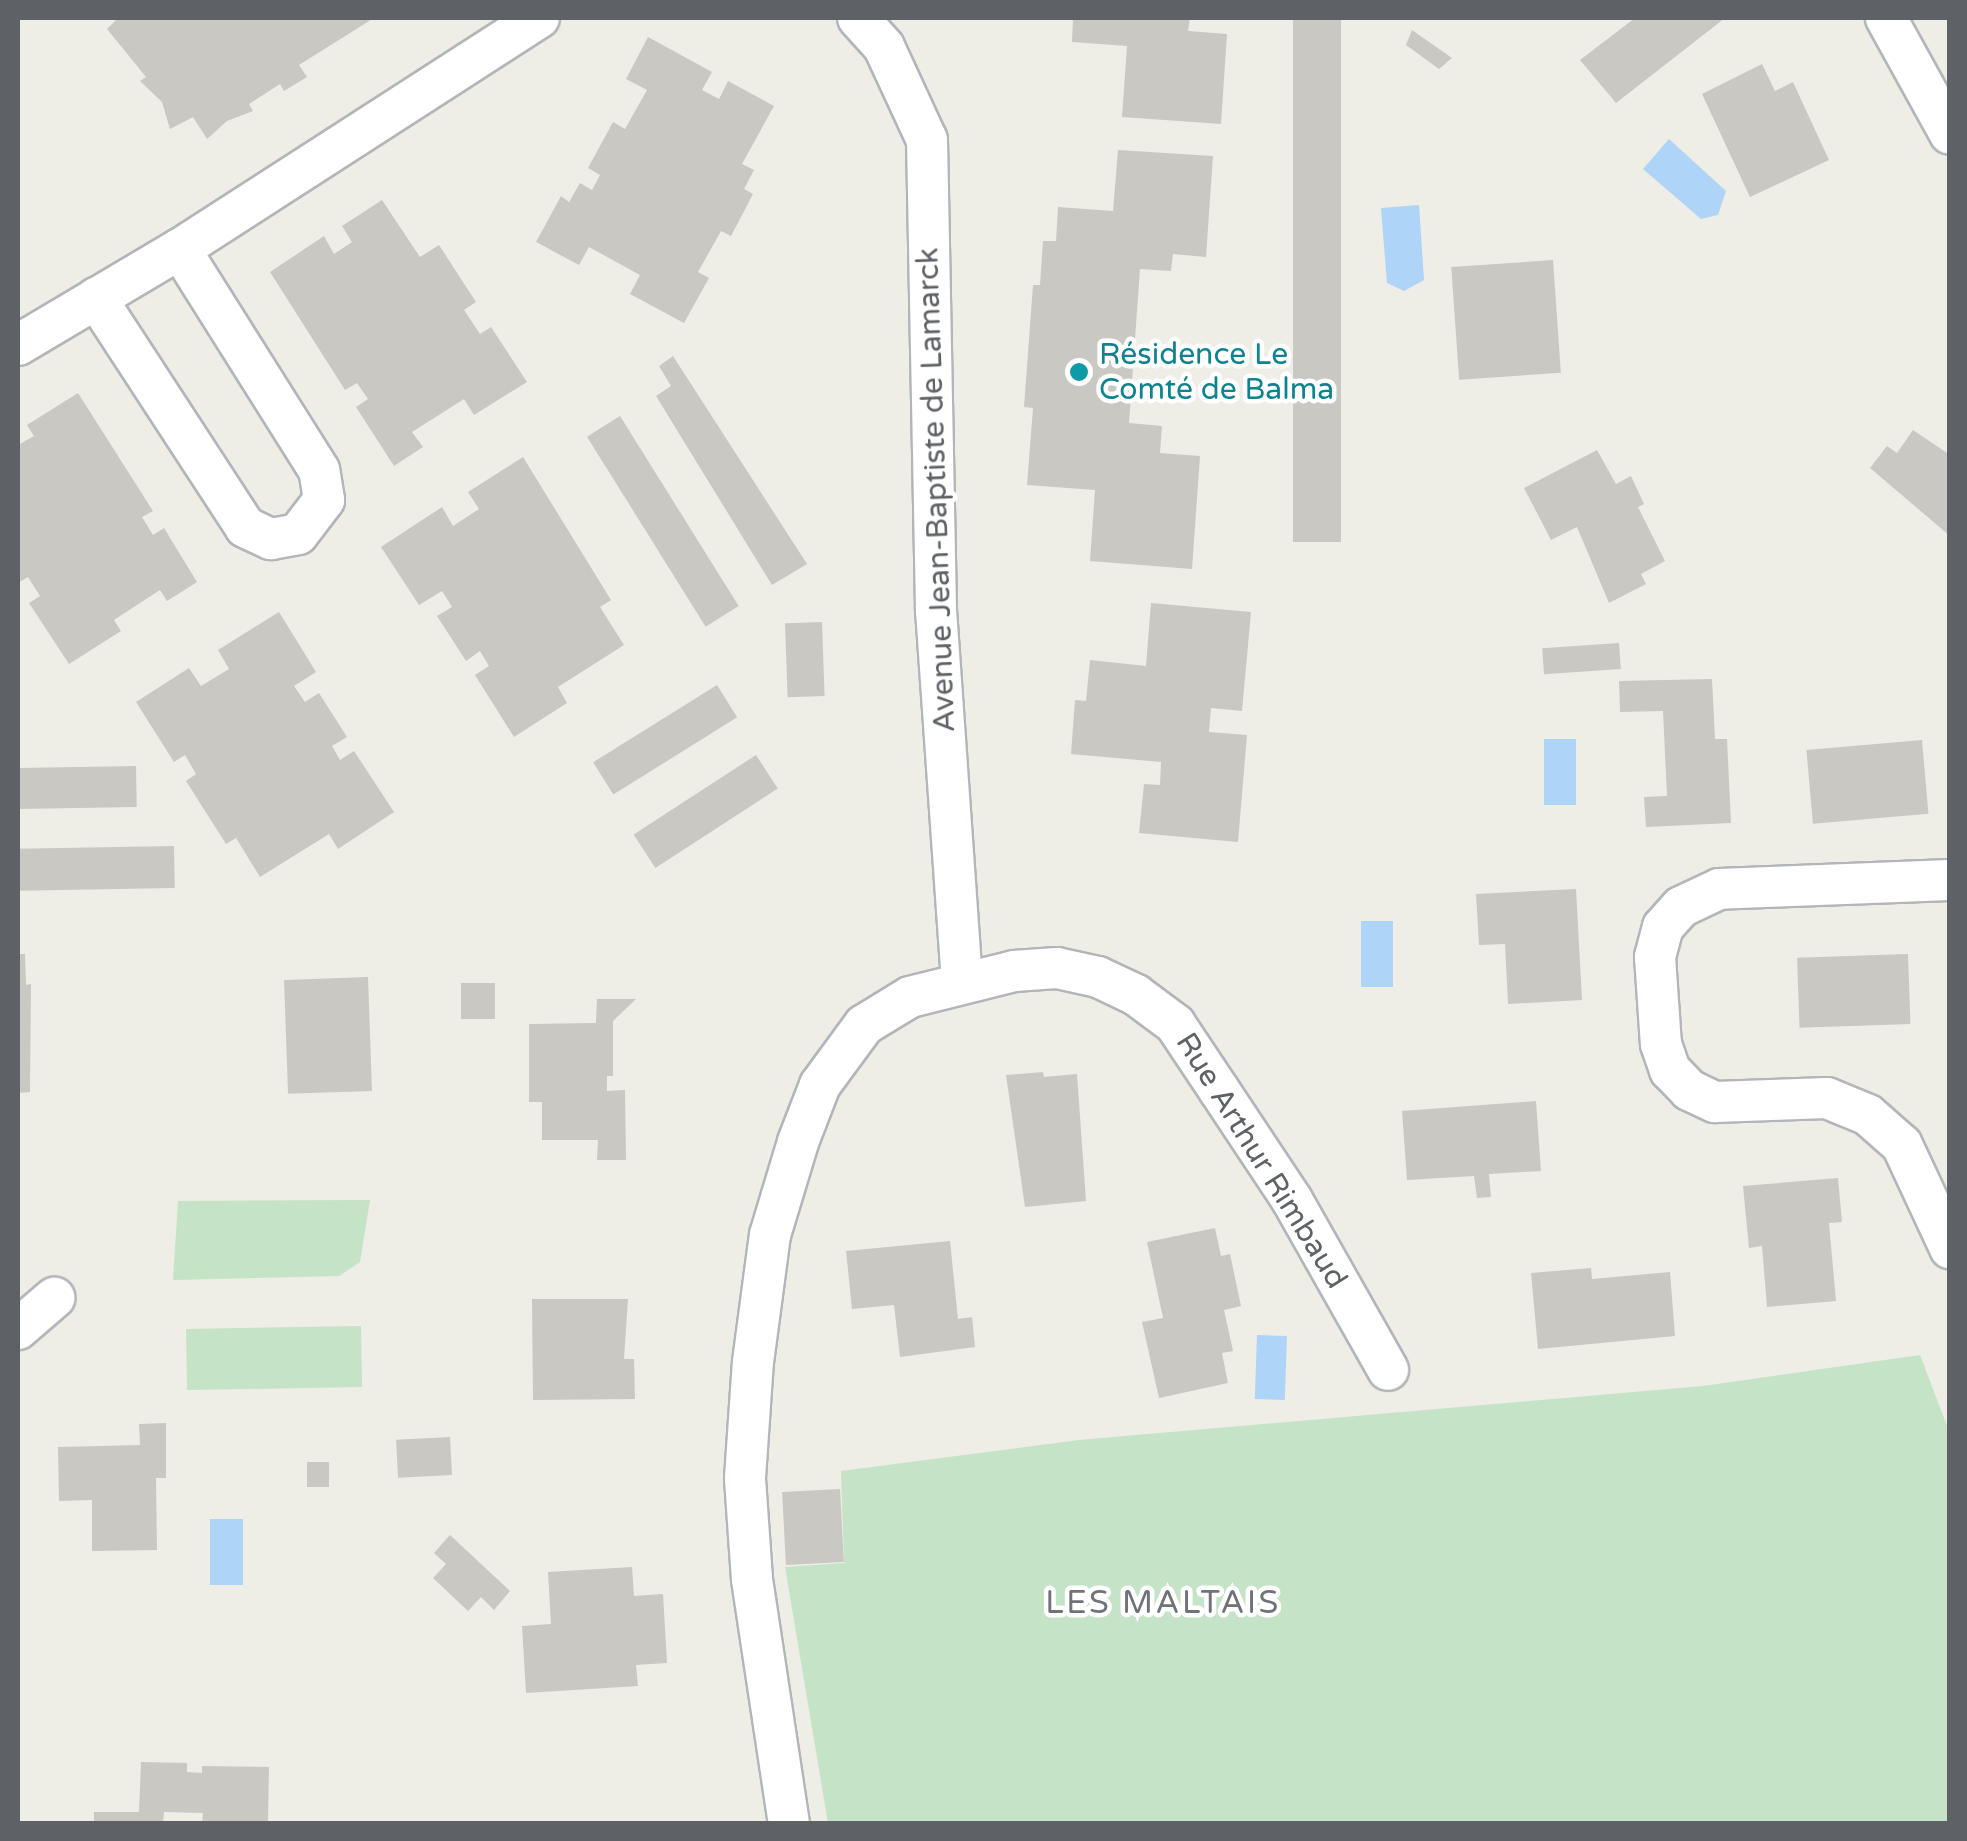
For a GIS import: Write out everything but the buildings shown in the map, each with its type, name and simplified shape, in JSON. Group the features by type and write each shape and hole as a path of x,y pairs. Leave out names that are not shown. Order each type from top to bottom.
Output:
{"street":[{"path":"18,345 180,249 539,18"},
{"name":"Avenue Jean-Baptiste de Lamarck","path":"858,18 884,46 927,140 936,610 962,980"},
{"path":"1886,18 1950,134"},
{"path":"96,298 245,528 272,539 298,534 324,500 319,470 180,249"},
{"path":"1950,880 1719,889 1681,908 1664,927 1655,957 1661,1044 1670,1070 1689,1090 1716,1102 1827,1098 1868,1115 1902,1144 1950,1248"},
{"name":"Rue Arthur Rimbaud","path":"789,1824 757,1640 744,1478 770,1235 798,1142 842,1050 864,1025 910,998 962,980 1057,968 1098,976 1175,1024 1292,1200 1388,1370"},
{"path":"18,1329 54,1298"}],"green space":[{"path":"370,1200 360,1262 339,1276 173,1280 178,1201"},
{"path":"361,1326 362,1387 187,1390 186,1329"},
{"path":"1920,1355 1949,1431 1949,1823 828,1823 785,1567 844,1563 841,1471 1079,1440 1703,1386"}],"water":[{"path":"1669,139 1726,191 1718,215 1701,219 1643,169"},
{"path":"1419,205 1424,280 1404,291 1387,283 1381,208"},
{"path":"1544,739 1576,739 1576,805 1544,805"},
{"path":"1361,921 1393,921 1393,987 1361,987"},
{"path":"1257,1335 1287,1336 1285,1400 1255,1399"},
{"path":"210,1519 243,1519 243,1585 210,1585"}],"place":[{"name":"Résidence Le Comté de Balma","path":"1079,372"}],"district":[{"name":"LES MALTAIS","path":"1163,1603"}]}
